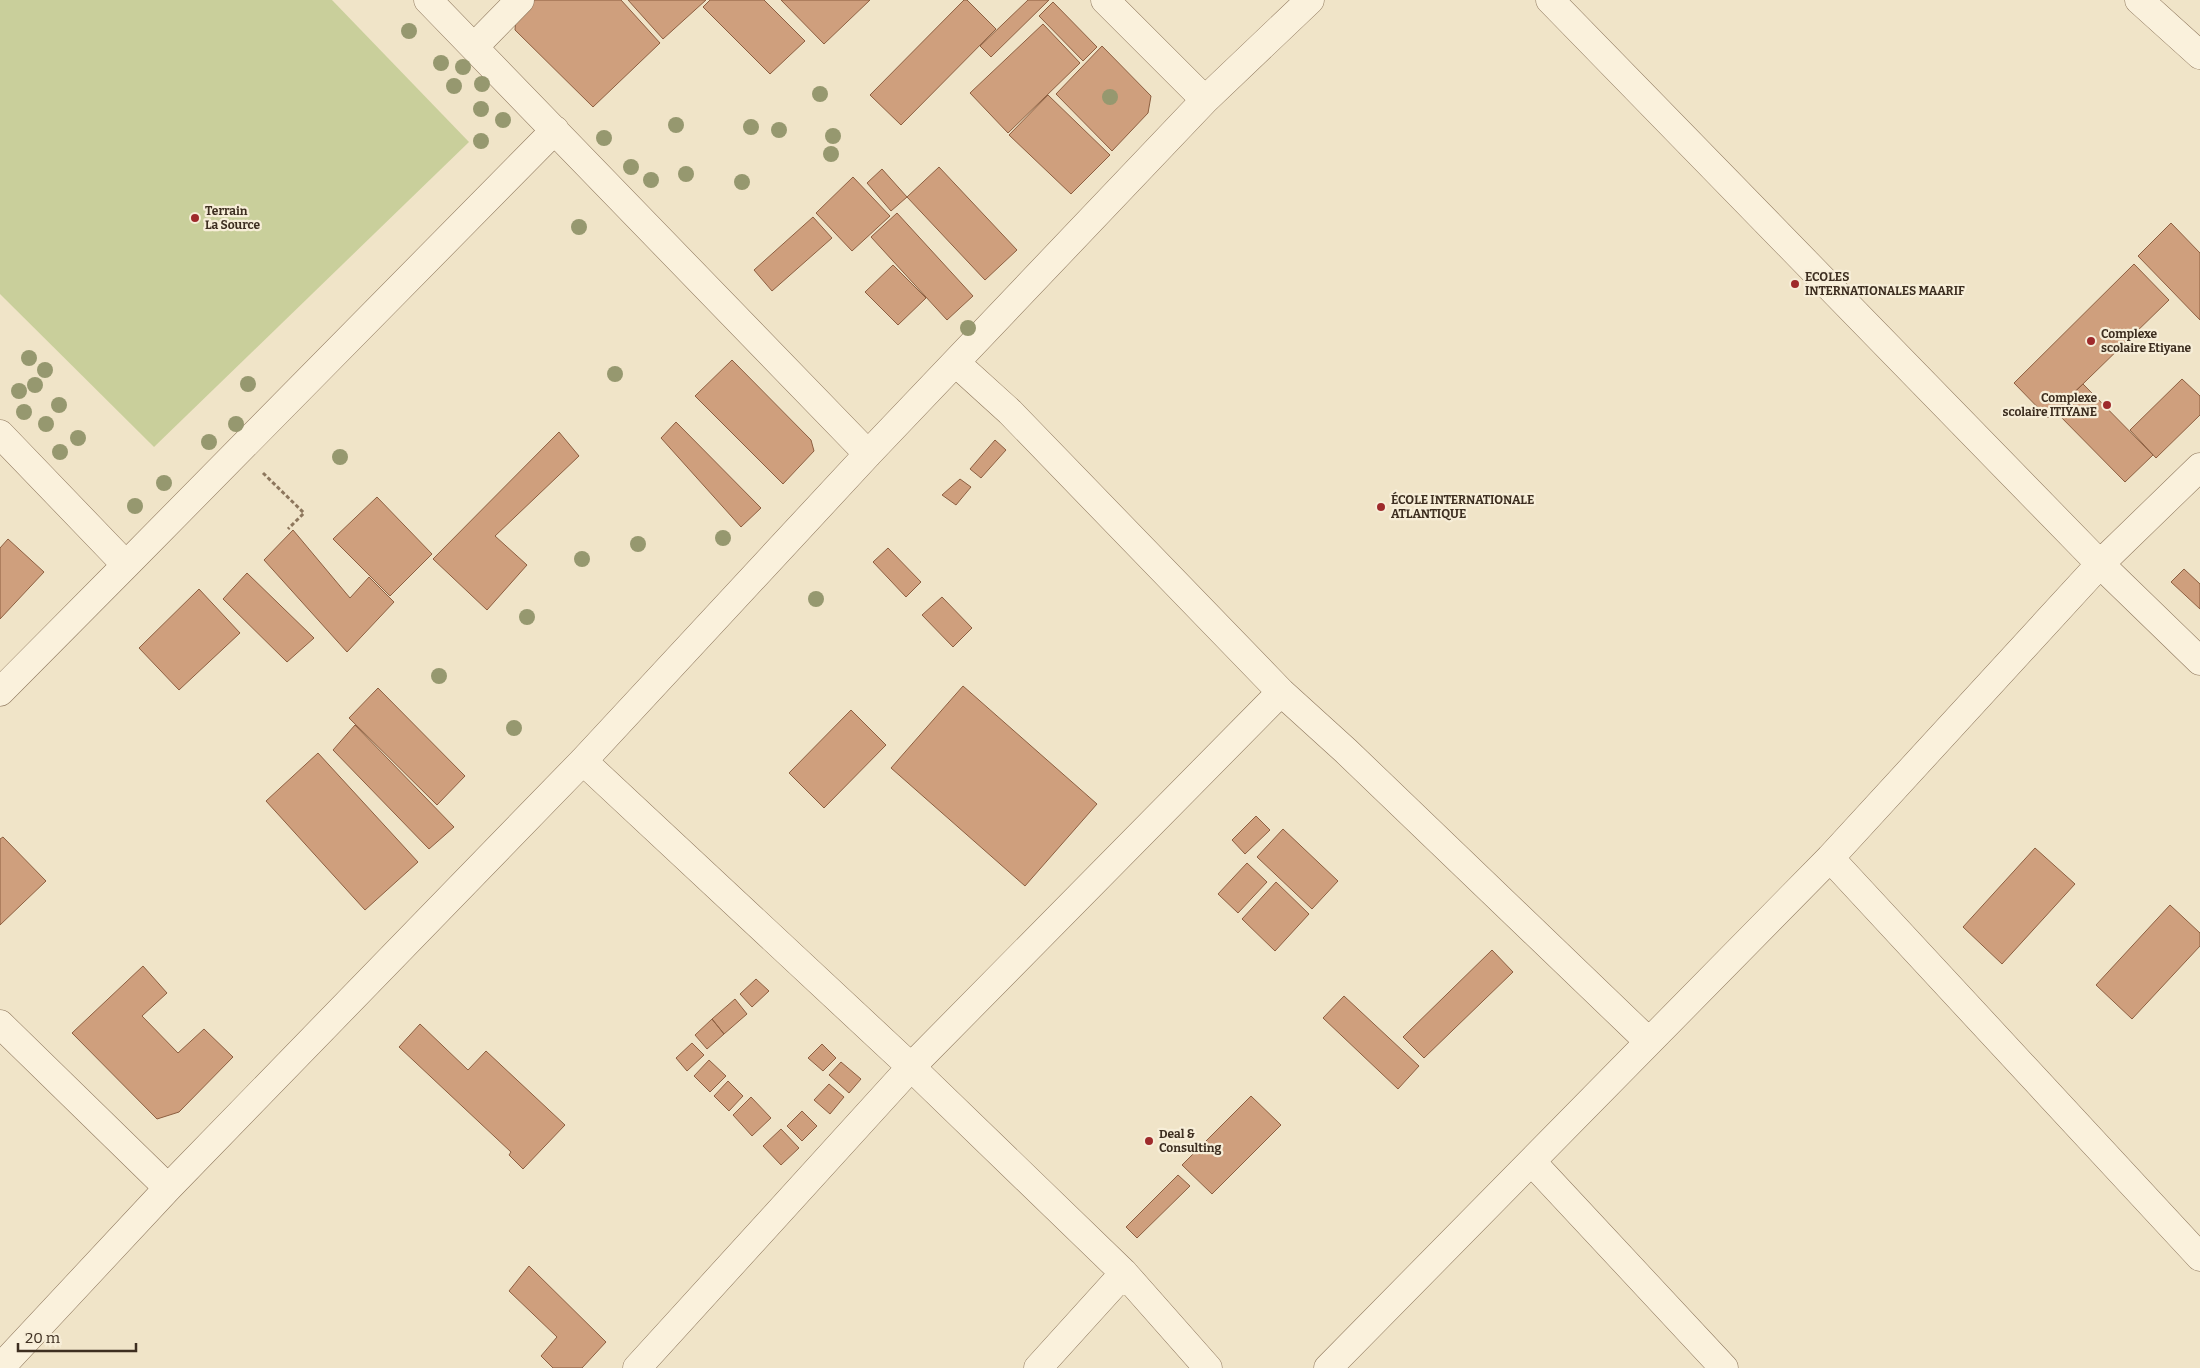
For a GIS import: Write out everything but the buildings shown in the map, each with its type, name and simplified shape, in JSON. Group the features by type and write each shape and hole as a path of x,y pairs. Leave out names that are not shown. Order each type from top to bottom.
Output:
{"street":[{"path":"428,0 868,454"},
{"path":"474,47 520,0"},
{"path":"1105,0 1205,100"},
{"path":"0,1368 168,1188 583,761 868,454 1205,100 1310,0"},
{"path":"1550,0 2100,564 2200,661"},
{"path":"2139,0 2200,55"},
{"path":"0,692 555,130"},
{"path":"956,363 1010,412 1281,692 1353,758 1648,1041"},
{"path":"0,434 126,565"},
{"path":"1328,1368 1830,858 2100,564 2200,467"},
{"path":"637,1368 911,1067 1281,692"},
{"path":"583,761 911,1067 1124,1273 1208,1368"},
{"path":"1830,858 2200,1257"},
{"path":"0,1024 168,1188"},
{"path":"1532,1162 1724,1368"},
{"path":"1038,1368 1124,1273"}],"path":[{"path":"261,470 304,513 288,529"}],"green space":[{"name":"Terrain La Source","path":"0,0 332,0 469,142 154,447 0,294"}],"place":[{"name":"Terrain La Source","path":"195,218"},
{"name":"ECOLES INTERNATIONALES MAARIF","path":"1795,284"},
{"name":"Complexe scolaire Etiyane","path":"2091,341"},
{"name":"Complexe scolaire ITIYANE","path":"2107,405"},
{"name":"ÉCOLE INTERNATIONALE ATLANTIQUE","path":"1381,507"},
{"name":"Deal & Consulting","path":"1149,1141"}]}
